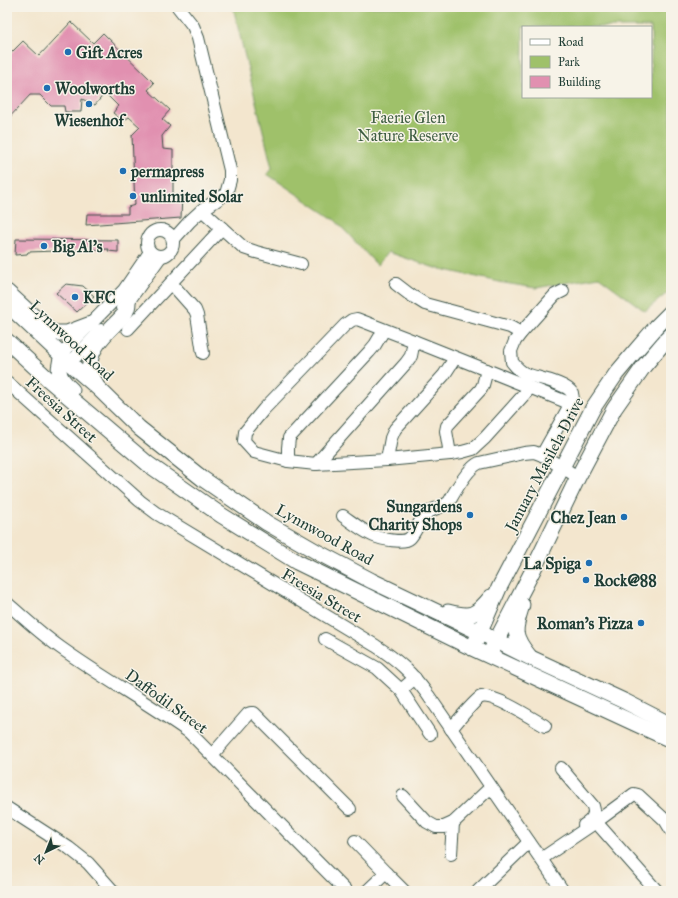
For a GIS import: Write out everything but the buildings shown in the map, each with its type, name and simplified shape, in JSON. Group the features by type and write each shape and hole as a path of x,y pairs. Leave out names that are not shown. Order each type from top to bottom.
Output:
{"main road":[{"path":"7,292 45,327 54,333 67,333 91,324"},
{"path":"97,387 90,369 90,361 98,343 128,309 128,302"},
{"name":"Lynnwood Road","path":"7,304 64,364 97,387 139,428 203,479 267,523 372,581 671,725"},
{"name":"January Masilela Drive","path":"472,648 499,588 593,408 616,374 671,312"},
{"path":"487,655 496,641 534,568 578,477 614,409 644,366 671,335"},
{"path":"7,340 148,464 220,515 297,562 472,648 671,740"},
{"path":"29,360 47,374 53,374 64,364"},
{"path":"64,364 62,381 194,496"},
{"path":"531,658 521,646 516,636 516,624 534,568"},
{"path":"409,599 448,612 469,615 481,610 499,588"}],"street":[{"path":"173,240 202,210 226,194 230,180 230,170 198,38 194,26 178,7"},
{"path":"202,210 244,248 302,264"},
{"path":"163,230 171,235 173,240 172,249 165,255 155,254 146,244 148,237 152,232 190,221"},
{"path":"128,329 222,228"},
{"path":"64,364 128,302 155,254"},
{"path":"64,364 68,347 124,290 155,254"},
{"path":"171,283 195,310 203,353"},
{"path":"396,284 408,294 426,304 510,327 521,333"},
{"path":"542,455 573,399 572,394 568,389 519,370 512,362 511,351 515,341 521,333 555,295 563,291"},
{"path":"530,388 474,449 462,452 386,460 316,464 288,461 254,452 244,441 245,432 264,409 345,326 352,320 357,319 564,401 570,405"},
{"path":"288,461 289,438 369,352 384,330"},
{"path":"316,464 406,363 411,356 414,341"},
{"path":"386,460 391,438 395,429 444,375 455,358"},
{"path":"450,454 446,431 447,426 481,389 487,370"},
{"name":"Freesia Street","path":"7,382 140,501 156,513 394,658 415,678 563,891"},
{"path":"343,516 375,536 407,541 412,536 421,519 427,513 449,502 473,466 479,463 534,452 542,455 578,477"},
{"name":"Daffodil Street","path":"7,603 38,631 61,648 189,732 346,891"},
{"path":"325,639 378,668 402,690 430,734"},
{"path":"402,690 415,678"},
{"path":"451,729 477,700 482,697 496,699 545,726"},
{"path":"212,755 248,714 254,713 350,809"},
{"path":"540,857 590,821 594,816 593,806 561,768"},
{"path":"403,796 427,822 436,827 444,827 453,823 491,787"},
{"path":"540,857 596,822 636,794 665,820 671,830"},
{"path":"7,808 69,848 88,864 113,891"},
{"path":"596,822 657,891"},
{"path":"451,854 453,823"},
{"path":"355,842 404,891"},
{"path":"478,891 529,842"},
{"path":"367,891 386,873"}],"green space":[{"name":"Faerie Glen Nature Reserve","path":"233,7 671,7 671,290 645,311 599,277 536,288 504,283 432,267 388,252 377,265 335,220 267,174 272,168"}],"place":[{"name":"Gift Acres","path":"68,52"},
{"name":"Woolworths","path":"47,88"},
{"name":"Wiesenhof","path":"89,104"},
{"name":"permapress","path":"123,171"},
{"name":"unlimited Solar","path":"133,196"},
{"name":"Big Al's","path":"44,246"},
{"name":"KFC","path":"75,297"},
{"name":"Sungardens Charity Shops","path":"470,515"},
{"name":"Chez Jean","path":"624,517"},
{"name":"La Spiga","path":"589,563"},
{"name":"Rock@88","path":"586,580"},
{"name":"Roman's Pizza","path":"641,623"}]}
